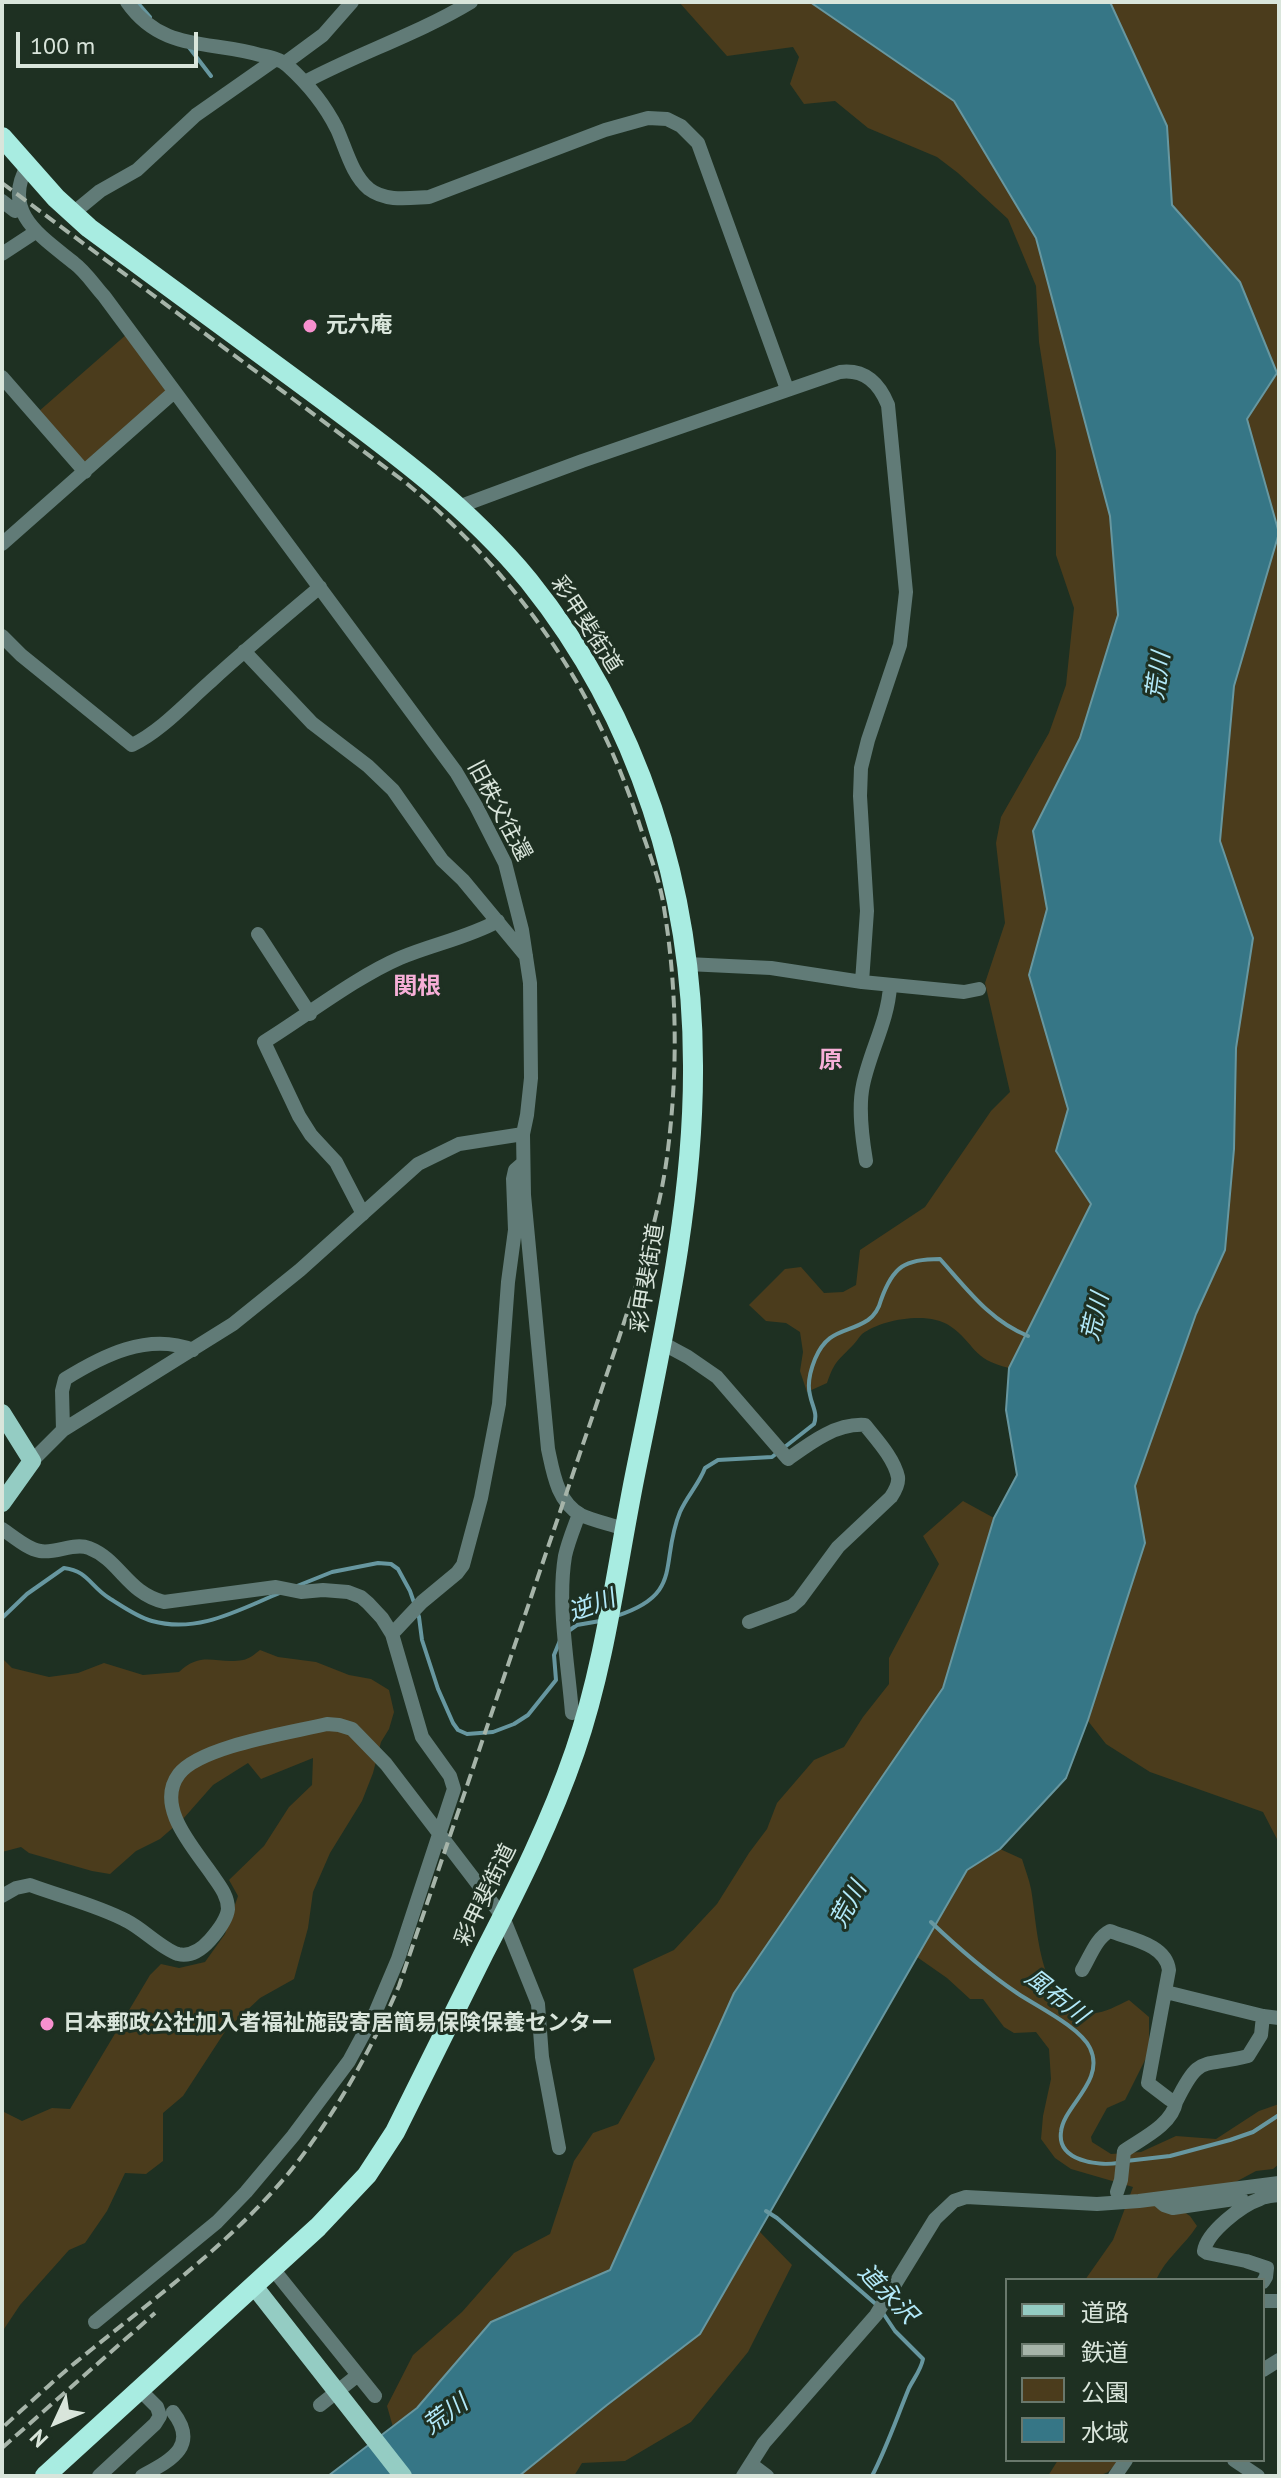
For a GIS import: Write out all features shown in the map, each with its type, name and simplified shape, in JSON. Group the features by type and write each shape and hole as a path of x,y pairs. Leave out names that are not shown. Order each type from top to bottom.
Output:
{"highway":[{"name":"彩甲斐街道","path":"2,121 28,165"},
{"name":"彩甲斐街道","path":"2,137 72,214 407,463 458,507 506,556 551,611 590,670 635,757 664,843 679,906 687,964 698,1118 662,1343 595,1683 575,1752 542,1837 395,2132 351,2195 45,2476"}],"main road":[{"path":"2,1413 32,1461 2,1503"},
{"path":"254,2286 403,2476"}],"street":[{"path":"127,2 144,22 177,41 240,49 280,61 314,92 335,126 358,177 370,190 384,196 400,199 429,197 592,135 648,118 667,119 681,126 698,143 787,389"},
{"path":"72,214 100,191 137,170 196,115 323,35 352,2"},
{"path":"305,82 345,60 380,48 471,2"},
{"path":"15,211 16,183 28,165"},
{"name":"旧秩父往還","path":"2,201 34,233 78,266 104,296 456,772 505,863 519,917 532,1006 531,1078 523,1134 523,1163 548,1449 556,1484 579,1514"},
{"path":"2,254 34,233"},
{"path":"458,507 787,389 849,371 867,376 877,383 888,405 906,592 900,645 861,768 867,911 862,982"},
{"path":"2,377 85,472"},
{"path":"2,544 174,392"},
{"path":"2,636 132,745 163,724 320,587"},
{"path":"244,651 312,723 368,766 393,790 442,860 526,956"},
{"path":"363,1214 336,1162 311,1135 299,1116 264,1042 399,958 477,932 498,921"},
{"path":"258,934 310,1014"},
{"path":"687,964 771,968 890,986 964,992 979,989"},
{"path":"866,1161 861,1099 863,1082 886,1010 890,986"},
{"path":"32,1461 63,1430 233,1324 289,1279 402,1176 434,1154 459,1144 523,1134"},
{"path":"392,1634 422,1602 461,1570 467,1552 499,1404 515,1230 513,1179 515,1170 523,1163"},
{"path":"662,1343 717,1377 788,1459 821,1436 857,1424 865,1425 882,1447 898,1477 897,1488 891,1497 838,1547 799,1600 792,1606 749,1622"},
{"path":"63,1430 62,1391 65,1379 100,1358 131,1348 181,1346 193,1350"},
{"path":"572,1713 563,1574 566,1553 579,1514 624,1529"},
{"path":"2,1529 42,1552 85,1546 92,1549 111,1563 136,1589 151,1599 164,1602 276,1587 301,1592 348,1592 361,1597 382,1618 392,1634 422,1737 454,1789 398,1959 363,2037 343,2071 266,2169 217,2222 95,2322"},
{"path":"2,1896 30,1885 123,1919 181,1955 193,1954 206,1945 219,1929 228,1910 225,1893 172,1809 171,1791 176,1778 186,1766 214,1751 327,1724 352,1729 386,1764 503,1917 538,2004 542,2057 559,2148"},
{"path":"1082,1970 1104,1933 1110,1931 1163,1954 1169,1970 1148,2083 1176,2102"},
{"path":"1166,1992 1279,2018"},
{"path":"1117,2192 1124,2151 1164,2122 1175,2110 1190,2075 1198,2067 1248,2056 1261,2035 1263,2016"},
{"path":"767,2476 747,2470 764,2443 876,2315 929,2227 954,2201 966,2197 1097,2204 1279,2183"},
{"path":"1052,2202 1060,2196 1117,2192 1136,2196 1139,2201"},
{"path":"1265,2278 1268,2271 1263,2266 1204,2251 1206,2242 1214,2232 1253,2202 1279,2195"},
{"path":"1157,2199 1173,2208 1212,2204 1235,2197 1253,2202"},
{"path":"273,2269 375,2396"},
{"path":"320,2405 358,2375"},
{"path":"99,2476 160,2416 157,2407 140,2390"},
{"path":"142,2476 179,2453 184,2436 173,2412"},
{"path":"1237,2462 1258,2476"}],"green space":[{"path":"679,2 810,2 954,101 1036,238 1110,516 1118,615 1080,738 1033,831 1047,909 1029,975 1068,1109 1056,1151 1091,1204 1009,1368 980,1356 958,1333 941,1321 906,1319 881,1324 862,1334 838,1361 827,1383 807,1392 800,1371 803,1352 800,1332 786,1323 766,1321 749,1305 785,1269 801,1267 824,1293 843,1292 856,1285 860,1250 925,1207 991,1111 1010,1092 985,983 1005,923 996,843 1001,817 1049,733 1066,685 1074,608 1056,555 1056,451 1039,342 1036,286 1008,219 958,173 937,157 868,128 835,101 804,104 790,84 799,57 793,47 727,56"},
{"path":"1110,2 1279,2 1279,533 1247,419 1240,282 1172,205 1167,126"},
{"path":"127,334 168,393 85,466 38,412"},
{"path":"1279,533 1279,1843 1263,1812 1150,1772 1106,1744 1088,1721 1145,1543 1135,1487 1196,1314 1225,1250 1234,1149 1236,1048 1253,938 1220,841 1234,686"},
{"path":"963,1501 994,1518 943,1688 734,1993 610,2270 491,2322 417,2408 393,2427 387,2406 413,2355 462,2312 514,2253 550,2234 574,2161 593,2133 618,2124 655,2059 633,1969 674,1950 717,1904 767,1829 777,1803 814,1760 844,1747 889,1684 889,1658 939,1564 923,1536"},
{"path":"260,1650 278,1657 316,1662 349,1675 371,1679 389,1690 394,1712 381,1742 373,1773 362,1801 330,1853 313,1892 308,1928 294,1979 260,1998 226,2030 183,2096 163,2113 163,2161 146,2174 125,2173 107,2211 85,2243 69,2250 20,2305 2,2332 2,2111 22,2121 52,2108 70,2109 150,1975 161,1964 179,1968 205,1962 225,1934 238,1896 229,1880 264,1846 289,1807 312,1785 313,1758 261,1779 248,1763 213,1785 183,1819 160,1839 136,1851 110,1874 29,1853 21,1847 2,1852 2,1658 12,1668 49,1677 78,1673 104,1663 143,1675 179,1672 187,1665 203,1660 243,1660"},
{"path":"1000,1849 1022,1859 1031,1889 1044,1965 1061,1999 1075,2009 1093,2013 1129,2000 1149,2017 1149,2052 1125,2100 1107,2108 1091,2137 1092,2142 1111,2154 1141,2152 1176,2136 1216,2139 1259,2111 1279,2104 1279,2164 1273,2169 1256,2171 1230,2185 1174,2205 1190,2216 1197,2226 1157,2278 1086,2278 1113,2240 1133,2187 1071,2169 1055,2158 1041,2139 1051,2079 1049,2049 1036,2032 1014,2033 1004,2027 983,1999 970,1999 917,1957 967,1870"},
{"path":"759,2231 792,2265 748,2352 691,2422 625,2461 582,2463 574,2476 519,2476 702,2331"},
{"path":"1057,2462 1118,2462 1099,2476 1048,2476"}],"water":[{"name":"荒川","path":"810,2 1110,2 1167,126 1172,205 1240,282 1277,373 1247,419 1279,533 1234,686 1220,841 1253,938 1236,1048 1234,1149 1225,1250 1196,1314 1135,1486 1145,1543 1066,1778 1000,1849 967,1870 700,2334 519,2476 328,2476 417,2408 491,2322 610,2270 734,1993 943,1688 994,1518 1017,1475 1006,1410 1009,1368 1091,1204 1056,1151 1068,1109 1029,975 1047,909 1033,831 1080,738 1118,615 1110,516 1036,238 954,101"}],"waterway":[{"path":"137,2 150,17"},
{"path":"188,46 211,76"},
{"name":"逆川","path":"616,1616 652,1598 661,1587 680,1512 705,1468 718,1460 772,1457 814,1424 809,1381 820,1349 838,1333 873,1316 890,1279 902,1267 918,1261 940,1259 991,1313 1028,1336"},
{"name":"逆川","path":"297,1586 332,1572 378,1563 391,1564 398,1569 419,1617 422,1640 438,1689 453,1723 458,1730 467,1734 493,1732 528,1715 556,1680 554,1655 561,1638"},
{"name":"逆川","path":"2,1618 27,1594 64,1568 78,1572 135,1614 169,1624 219,1618 282,1592"},
{"name":"逆川","path":"567,1632 577,1625 600,1621"},
{"name":"風布川","path":"931,1922 995,1977 1068,2025 1085,2040 1093,2060 1092,2071 1063,2122 1061,2142 1065,2150 1080,2160 1100,2164 1118,2163"},
{"name":"風布川","path":"1126,2161 1170,2156 1230,2140 1253,2132 1279,2115"},
{"name":"道永沢","path":"766,2211 878,2306"},
{"name":"道永沢","path":"872,2476 923,2359 895,2331 883,2313"}],"railway":[{"path":"2,183 405,482 446,518 517,595 576,680 622,775 662,898 672,968 675,1028 668,1149 647,1249 388,2011 336,2107 305,2152 264,2201 211,2252 70,2367 2,2428"},
{"path":"2,2448 155,2313"}],"place":[{"name":"元六庵","path":"310,326"},
{"name":"日本郵政公社加入者福祉施設寄居簡易保険保養センター","path":"47,2024"}],"district":[{"name":"関根","path":"417,987"},
{"name":"原","path":"831,1061"}]}
